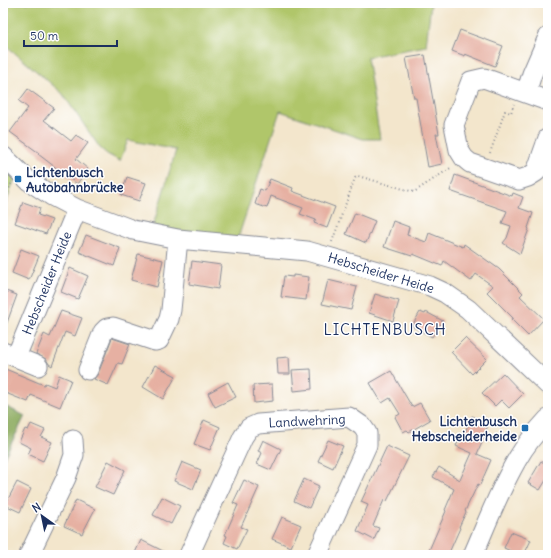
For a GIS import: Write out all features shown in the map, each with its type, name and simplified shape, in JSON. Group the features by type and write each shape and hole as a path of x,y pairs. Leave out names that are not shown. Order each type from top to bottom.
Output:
{"street":[{"path":"523,91 548,37"},
{"path":"548,101 484,78 471,81 454,125 459,150 464,158 470,163 519,180 536,172 548,138"},
{"name":"Hebscheider Heide","path":"3,156 29,180 52,196 77,209 133,230 178,239 307,251 430,286 445,293 468,309 548,385"},
{"name":"Hebscheider Heide","path":"38,366 10,355 77,209"},
{"path":"88,370 103,332 107,328 113,327 155,341 159,340 169,319 171,310 178,239"},
{"name":"Landwehring","path":"189,555 243,437 249,428 258,424 349,417 362,426 366,433 368,445 317,555"},
{"path":"473,555 506,480 518,457 548,419"},
{"path":"29,555 66,478 74,455 73,440"}],"path":[{"path":"485,168 505,111 511,113 523,91"},
{"path":"327,257 355,178 358,176 414,192 464,158"}],"green space":[{"path":"3,3 431,3 426,46 367,57 380,139 363,139 280,111 238,238 152,229 176,150 128,140 120,161 107,154 100,148 62,93 3,43"},
{"path":"3,162 16,175 3,212"},
{"path":"3,405 25,416 3,460"}],"building":[{"path":"460,30 503,46 495,66 465,54 465,56 452,51"},
{"path":"425,55 439,134 436,134 442,164 428,167 416,98 414,98 406,58"},
{"path":"28,89 54,108 44,120 71,141 76,135 88,143 76,159 88,169 77,184 10,132 28,108 19,101"},
{"path":"455,175 512,196 513,193 523,197 519,208 533,213 520,254 503,243 507,238 511,226 502,223 507,211 450,191"},
{"path":"127,177 146,183 139,201 121,195"},
{"path":"270,179 293,188 292,191 335,207 327,228 314,223 316,220 300,214 303,208 271,196 267,208 255,204 260,189 265,191"},
{"path":"23,202 40,208 38,215 52,220 46,234 15,223"},
{"path":"355,213 375,221 366,243 346,234"},
{"path":"393,221 409,227 407,235 426,242 429,233 463,247 464,244 499,269 523,293 520,296 544,319 528,336 511,319 513,318 487,292 493,286 476,274 471,281 444,261 442,266 413,254 412,256 384,247"},
{"path":"86,235 120,248 114,266 79,252"},
{"path":"21,249 39,256 29,280 12,273"},
{"path":"138,254 163,260 157,287 131,280"},
{"path":"192,261 221,265 218,289 189,284"},
{"path":"70,268 88,276 78,299 61,292"},
{"path":"293,275 309,277 306,300 281,297 284,276 293,277"},
{"path":"328,280 357,287 351,310 322,304"},
{"path":"3,290 17,295 4,331 3,331"},
{"path":"375,294 399,301 393,321 369,313"},
{"path":"61,311 82,318 75,336 65,332 52,366 46,359 36,354 44,334 50,337"},
{"path":"420,312 425,314 426,312 443,321 432,337 412,326"},
{"path":"112,338 130,344 122,364 118,363 108,385 94,379 98,374"},
{"path":"465,338 487,359 472,374 451,352"},
{"path":"289,357 290,374 278,374 277,358"},
{"path":"155,365 176,376 163,399 143,387"},
{"path":"3,368 44,385 45,383 55,387 59,375 71,380 60,407 31,395 28,402 3,392"},
{"path":"311,369 312,389 294,391 292,370"},
{"path":"391,371 412,407 420,403 430,420 409,432 407,430 403,432 395,417 400,414 390,398 382,403 370,383"},
{"path":"503,373 523,394 509,408 501,400 495,406 482,393"},
{"path":"228,382 236,397 215,407 208,393"},
{"path":"272,384 273,401 254,403 253,385"},
{"path":"472,416 489,423 477,454 491,460 480,485 478,484 465,511 466,512 459,527 460,528 448,555 427,555 454,489 433,477 439,467 460,480 472,453 456,446 462,433 464,434"},
{"path":"204,420 220,427 210,450 194,444"},
{"path":"31,424 45,430 41,437 52,442 43,461 28,454 31,448 19,442 25,429 28,430"},
{"path":"263,440 281,449 271,470 257,464 262,453 258,451"},
{"path":"328,440 343,446 333,468 318,461"},
{"path":"387,446 409,456 387,501 384,500 373,526 379,528 374,540 357,531 368,505 361,502"},
{"path":"108,461 125,470 113,495 95,487"},
{"path":"541,461 548,465 548,477 540,490 528,483"},
{"path":"182,462 201,470 193,489 174,481"},
{"path":"304,479 319,486 309,508 294,501"},
{"path":"244,480 259,487 241,527 247,529 237,549 224,543 227,536 225,535 238,505 233,503"},
{"path":"17,482 31,489 20,512 5,505"},
{"path":"162,497 180,506 171,524 153,515"},
{"path":"76,500 95,509 82,534 64,526"},
{"path":"282,517 301,525 291,547 272,539"},
{"path":"511,532 531,540 524,555 519,555 504,548"},
{"path":"141,540 171,555 134,555"}],"place":[{"name":"Lichtenbusch Autobahnbrücke","path":"18,179"},
{"name":"Lichtenbusch Hebscheiderheide","path":"525,428"}],"district":[{"name":"LICHTENBUSCH","path":"385,329"}]}
